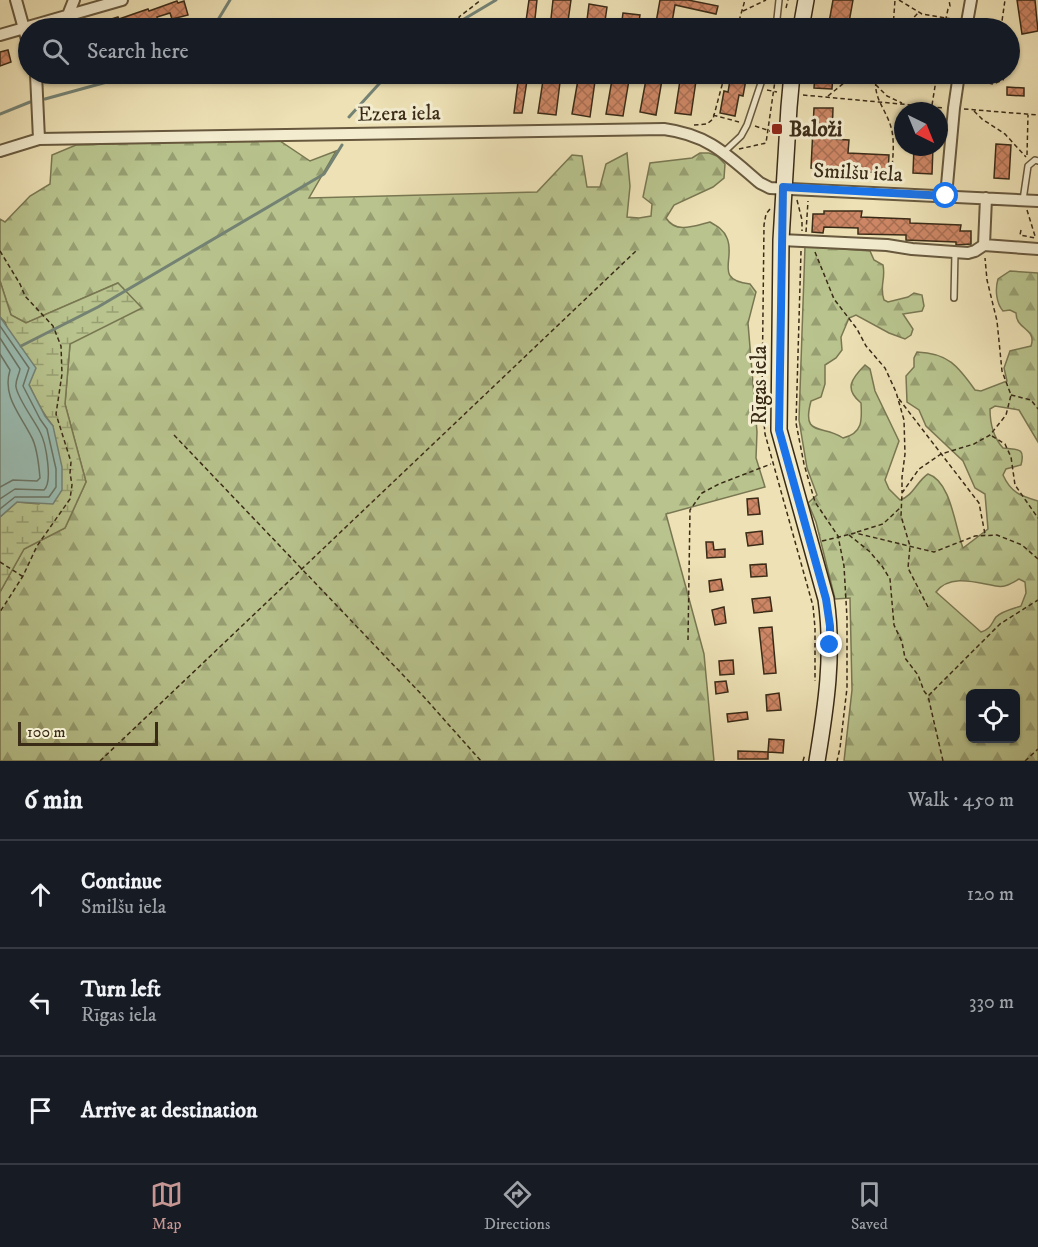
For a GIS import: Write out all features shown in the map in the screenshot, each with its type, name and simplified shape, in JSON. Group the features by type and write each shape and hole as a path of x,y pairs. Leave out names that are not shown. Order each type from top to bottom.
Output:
{"main road":[{"path":"803,18 806,0"},
{"name":"Rīgas iela","path":"792,84 796,188 781,240 779,430 826,599 830,626 829,686 817,761"}],"street":[{"path":"16,0 22,18"},
{"path":"68,15 74,0"},
{"path":"58,18 122,0"},
{"path":"968,18 970,0"},
{"path":"0,35 18,30"},
{"path":"36,84 39,139"},
{"path":"946,196 958,84"},
{"name":"Ezera iela","path":"0,151 39,139 664,129 694,135 728,152 760,183 770,188 796,188"},
{"name":"Smilšu iela","path":"796,188 1029,200"},
{"path":"984,245 986,198"},
{"path":"781,240 887,245 955,252 975,252 984,245 1037,242"}],"lane":[{"path":"777,18 779,0"},
{"path":"728,152 747,125 761,84"},
{"path":"1029,200 1028,166 1035,160 1038,161"},
{"path":"954,298 955,252"}],"path":[{"path":"459,18 481,0"},
{"path":"740,18 745,0"},
{"path":"742,11 766,0"},
{"path":"894,18 895,0"},
{"path":"899,0 918,12 942,18"},
{"path":"946,18 950,6 949,0"},
{"path":"1002,18 1005,0"},
{"path":"913,18 918,12"},
{"path":"691,126 707,124 712,119 722,84"},
{"path":"728,152 766,143 775,84"},
{"path":"827,97 843,84"},
{"path":"874,84 893,135 889,193"},
{"path":"874,84 887,96 901,102"},
{"path":"932,102 935,84"},
{"path":"802,95 894,103"},
{"path":"948,107 1038,115"},
{"path":"973,110 1005,134 1027,157 1028,114"},
{"path":"796,188 806,240 796,423 804,464 815,502 838,536 844,566 847,655 844,721 837,761"},
{"path":"796,188 806,240 834,299 857,329 866,346 885,368 898,398 904,420 905,454 901,516 910,546 908,568 928,607"},
{"path":"1029,200 1026,206 1037,242"},
{"path":"1021,230 1020,235 1037,242"},
{"path":"903,493 919,469 941,454 974,444 990,435 1006,415 1011,395 1002,371 997,321 987,280 984,245"},
{"path":"100,761 637,250"},
{"path":"0,251 25,296 53,326 61,346 62,358 56,414 70,462 72,485 70,499 37,546 23,576 0,612"},
{"path":"1011,395 1031,400 1038,409"},
{"path":"898,398 979,503 985,535"},
{"path":"174,435 424,697 481,761"},
{"path":"990,435 1005,444 1011,457 1015,485 1038,518"},
{"path":"688,640 690,510 702,493 772,463"},
{"path":"810,544 883,524 902,506"},
{"path":"855,533 934,552 975,536 997,535 1022,545 1038,559"},
{"path":"848,534 869,551 890,579 894,625 902,642 905,658 918,675 928,696 943,761"},
{"path":"0,562 23,576"},
{"path":"928,696 1000,624 1038,600"},
{"path":"1025,761 1038,749"}],"green space":[{"path":"230,140 280,141 310,161 336,151 309,198 537,192 572,155 582,156 587,187 600,187 606,164 627,153 630,186 627,217 639,218 651,216 652,204 643,197 650,163 692,158 700,153 709,153 717,156 725,164 724,178 713,187 674,205 666,218 670,223 680,227 692,227 710,222 720,228 726,235 729,246 729,273 739,282 750,284 756,292 748,323 757,432 756,458 765,487 666,514 704,654 714,761 0,761 0,592 24,549 65,528 86,482 65,404 70,344 118,283 26,323 11,315 0,281 0,219 5,222 30,196 50,184 52,155 76,145"},
{"path":"805,246 870,251 874,260 883,265 884,300 888,302 908,297 914,293 922,295 924,306 922,311 903,314 913,329 911,335 905,339 856,315 849,318 841,337 842,350 836,358 825,365 825,384 821,397 811,401 809,420 816,428 843,438 854,433 860,425 861,403 852,393 851,384 865,365 870,369 875,391 899,441 885,480 889,489 900,500 928,474 936,478 947,495 963,548 988,529 985,494 975,488 963,461 926,426 919,410 907,402 906,376 914,367 917,352 937,355 951,362 975,390 981,391 1007,381 1004,368 1010,351 1031,346 1032,340 1029,332 1019,323 1016,313 1010,310 1003,311 1001,308 997,296 998,279 1010,271 1038,273 1038,442 1019,410 995,406 990,409 993,430 1000,444 1003,448 1019,450 1022,455 1021,465 1006,469 1003,475 1006,481 1017,493 1038,501 1038,761 844,761 852,690 850,598 835,599 816,522 808,503 817,495 807,468 799,420","holes":["1019,579 1025,582 1026,593 1021,606 998,615 989,628 981,632 936,592 942,586 956,581 999,586 1008,585"]},
{"path":"0,281 11,315 26,323 118,283 142,308 70,344 65,404 86,482 65,528 24,549 0,592 0,517 17,502 39,504 53,426 38,403 5,322 0,317"}],"water":[{"path":"0,317 36,368 29,385 45,416 53,426 62,467 62,490 53,504 17,502 0,517"}],"building":[{"path":"529,0 537,0 535,18 526,18"},
{"path":"553,0 571,0 568,18 551,18"},
{"path":"660,0 688,0 718,6 716,14 675,5 673,18 657,18"},
{"path":"833,0 853,0 850,18 830,18"},
{"path":"1017,0 1035,0 1038,31 1022,34"},
{"path":"177,1 178,3 184,1 188,15 172,18 170,13 157,18 122,18 148,9 149,11"},
{"path":"589,4 607,7 605,18 587,18"},
{"path":"623,13 640,15 640,18 622,18"},
{"path":"8,50 11,62 0,66 0,52"},
{"path":"518,84 526,84 522,113 514,113"},
{"path":"542,84 560,84 556,115 538,113"},
{"path":"577,84 595,84 590,117 572,114"},
{"path":"611,84 628,84 623,116 606,114"},
{"path":"645,84 661,84 656,115 640,112"},
{"path":"679,84 696,84 691,115 675,113"},
{"path":"729,84 745,84 743,96 739,95 735,116 720,113 724,91 728,92"},
{"path":"814,84 832,84 832,89 814,88"},
{"path":"1007,87 1024,88 1024,96 1007,95"},
{"path":"814,108 833,108 832,139 849,140 848,153 889,155 888,173 846,171 846,173 838,173 838,169 811,168"},
{"path":"996,144 1011,145 1009,179 994,178"},
{"path":"914,156 933,156 932,174 913,173"},
{"path":"824,211 862,211 861,217 910,219 910,223 961,225 960,231 971,231 971,244 956,245 956,242 906,240 906,235 858,234 858,228 824,227 823,233 812,232 813,214 824,214"},
{"path":"758,498 760,514 748,515 747,499"},
{"path":"762,531 763,544 748,546 746,533"},
{"path":"706,542 713,542 714,550 725,549 725,557 707,558"},
{"path":"766,564 767,576 751,577 750,565"},
{"path":"721,579 723,590 710,592 709,581"},
{"path":"770,597 772,611 754,613 752,599"},
{"path":"724,607 726,623 715,625 712,610"},
{"path":"772,627 776,673 764,674 759,628"},
{"path":"733,660 734,674 720,675 719,661"},
{"path":"726,681 728,692 716,694 715,682"},
{"path":"779,693 781,710 767,711 766,695"},
{"path":"747,712 748,719 728,722 727,714"},
{"path":"769,739 784,740 783,753 768,752"},
{"path":"738,751 768,752 768,759 738,759"}],"waterway":[{"path":"219,18 230,0"},
{"path":"466,18 496,0"},
{"path":"45,99 100,84"},
{"path":"349,117 379,84"},
{"path":"0,114 30,102"},
{"path":"21,346 98,307 324,174 342,145"}],"place":[{"name":"Baloži","path":"777,129"}],"route":[{"path":"830,645 826,599 779,430 783,187 946,196"}]}
